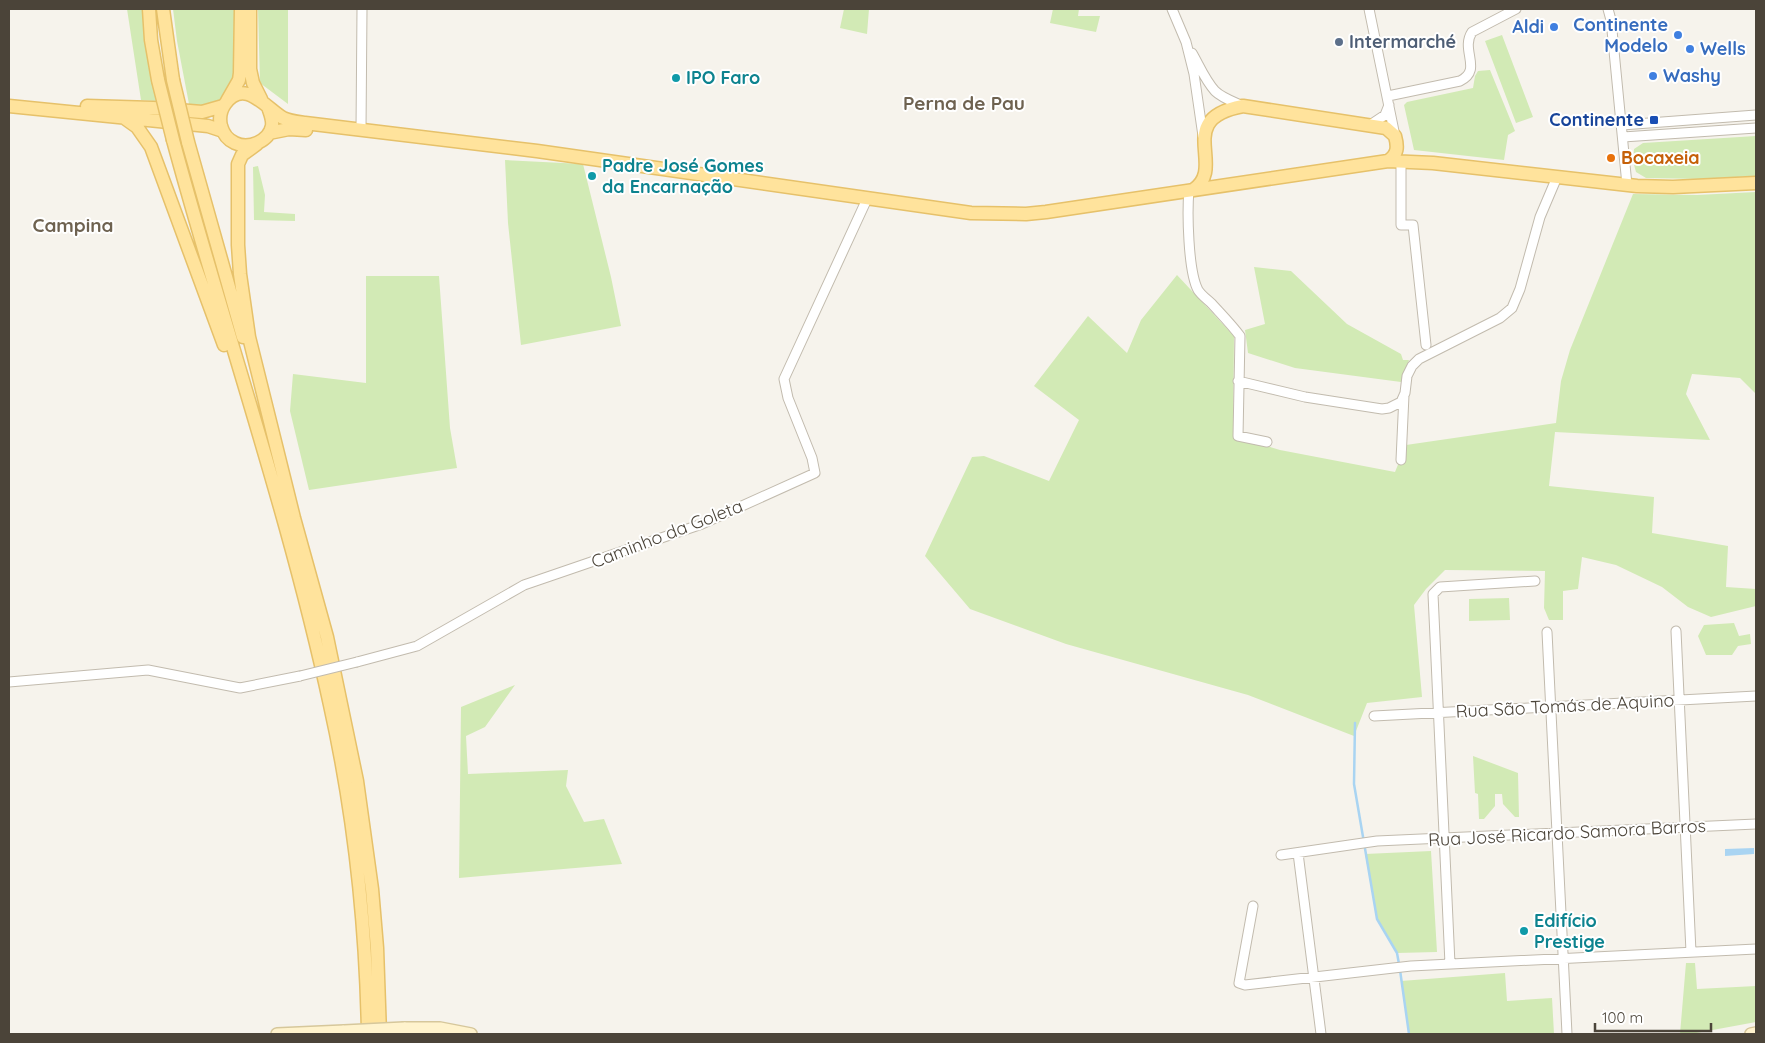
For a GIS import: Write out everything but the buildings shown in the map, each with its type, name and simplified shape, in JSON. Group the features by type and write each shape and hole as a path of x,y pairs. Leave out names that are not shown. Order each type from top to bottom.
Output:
{"main road":[{"path":"144,9 158,80 173,140 248,396 322,666 354,839 362,916 368,1034"},
{"path":"149,9 151,40"},
{"path":"164,9 173,80 188,142 328,637 357,781 373,899 380,1034"},
{"path":"241,9 240,74 220,118 223,132 228,138 242,146 256,143 266,136 289,129 406,141 490,146"},
{"path":"250,9 250,69 253,83 265,103 272,122 266,136 239,159 238,245 249,337 281,466"},
{"path":"9,101 202,112 225,104 234,96 249,94 265,103 285,119 305,123 490,146 960,212 1026,214 1394,161 1415,161 1557,177 1673,187 1756,183"},
{"path":"9,106 208,126 223,132"},
{"path":"1220,186 1209,178 1206,172 1204,139 1207,126 1211,119 1219,112 1243,106 1389,129 1405,154 1415,161"},
{"path":"123,117 137,127 151,147 230,363 289,543"},
{"path":"1394,161 1393,158 1397,151 1396,138"},
{"path":"1191,190 1202,183 1206,172"}],"street":[{"path":"361,129 362,9"},
{"path":"1172,9 1186,42 1215,91 1243,106"},
{"path":"1369,9 1396,138"},
{"path":"1388,99 1460,81 1467,77 1470,72 1467,43 1472,32 1516,9"},
{"path":"1608,9 1611,20 1627,184"},
{"path":"1186,42 1194,74 1204,139"},
{"path":"1370,125 1385,115 1388,99"},
{"path":"1622,126 1756,115"},
{"path":"1623,137 1756,128"},
{"path":"1394,161 1401,225 1413,225 1426,344"},
{"path":"1401,460 1404,393 1407,376 1412,366 1419,359 1500,318 1512,308 1520,289 1540,217 1557,177"},
{"path":"1191,190 1187,210 1189,244 1198,290 1240,336 1238,436 1267,442"},
{"name":"Caminho da Goleta","path":"9,682 148,670 240,688 357,662 418,646 524,585 702,524 815,473 812,458 788,398 784,379 867,199"},
{"path":"1238,380 1306,397 1382,408 1401,402 1404,393"},
{"path":"1450,964 1433,594 1440,587 1535,581"},
{"path":"1676,631 1691,952"},
{"path":"1548,632 1567,1034"},
{"name":"Rua São Tomás de Aquino","path":"1374,716 1756,696"},
{"name":"Rua José Ricardo Samora Barros","path":"1282,855 1374,842 1756,824"},
{"path":"1298,853 1321,1034"},
{"path":"1253,906 1239,983 1245,985 1408,966 1756,949"},
{"path":"277,1034 404,1028 440,1028 471,1034"},
{"path":"1752,1034 1756,1033"}],"green space":[{"path":"127,9 142,9 156,101 141,100"},
{"path":"173,9 236,9 237,46 234,74 230,87 224,97 216,103 206,105 189,104"},
{"path":"258,9 288,9 288,104 260,83"},
{"path":"844,9 869,9 867,34 840,28"},
{"path":"1053,9 1079,9 1078,16 1100,16 1096,32 1050,23"},
{"path":"1502,35 1533,117 1516,123 1485,41"},
{"path":"1490,70 1515,131 1508,135 1504,160 1414,150 1404,105 1407,102 1473,88 1478,71"},
{"path":"1756,136 1756,176 1701,179 1646,178 1636,172 1633,161 1634,149 1643,143"},
{"path":"505,160 583,164 621,326 521,345 508,223"},
{"path":"258,166 265,195 264,212 295,214 295,221 254,220 253,167"},
{"path":"1756,192 1756,394 1740,378 1692,374 1686,394 1710,440 1555,432 1549,486 1654,497 1652,533 1728,546 1726,587 1756,589 1756,606 1711,617 1688,607 1662,587 1616,565 1582,557 1578,589 1563,591 1563,620 1549,620 1544,608 1545,571 1445,570 1426,589 1414,605 1422,697 1367,703 1354,736 1248,695 1066,644 970,609 925,556 972,457 984,456 1049,481 1079,420 1034,386 1088,316 1127,353 1141,320 1177,275 1234,336 1233,436 1280,450 1395,472 1406,445 1556,423 1561,381 1570,350 1633,194 1697,195"},
{"path":"1254,267 1291,271 1347,324 1401,354 1403,360 1409,360 1401,382 1295,368 1248,353 1245,330 1265,324"},
{"path":"366,276 439,276 450,428 457,468 309,490 290,411 293,374 366,383"},
{"path":"1509,598 1510,620 1469,621 1469,599"},
{"path":"1734,623 1739,636 1750,634 1751,644 1738,646 1732,655 1706,655 1698,636 1704,625"},
{"path":"515,685 485,727 466,736 468,774 568,770 566,786 584,822 604,819 622,864 459,878 461,707"},
{"path":"1473,756 1518,773 1519,817 1515,817 1503,804 1502,794 1495,794 1495,806 1484,819 1479,819 1478,794 1475,793"},
{"path":"1431,851 1437,952 1397,953 1377,919 1365,854"},
{"path":"1686,963 1695,963 1697,989 1756,986 1756,1022 1691,1034 1680,1034"},
{"path":"1505,973 1507,1001 1552,998 1554,1034 1409,1034 1401,981"}],"water":[{"path":"1754,848 1754,854 1725,856 1725,849"}],"waterway":[{"path":"1355,723 1354,784 1377,919 1397,953 1399,964"},
{"path":"1400,970 1409,1034"}],"place":[{"name":"Aldi","path":"1554,27"},
{"name":"Continente Modelo","path":"1678,35"},
{"name":"Intermarché","path":"1339,42"},
{"name":"Wells","path":"1690,49"},
{"name":"Washy","path":"1653,76"},
{"name":"IPO Faro","path":"676,78"},
{"name":"Continente","path":"1654,120"},
{"name":"Bocaxeia","path":"1611,158"},
{"name":"Padre José Gomes da Encarnação","path":"592,176"},
{"name":"Edifício Prestige","path":"1524,931"}],"district":[{"name":"Perna de Pau","path":"964,103"},
{"name":"Campina","path":"73,225"}]}
